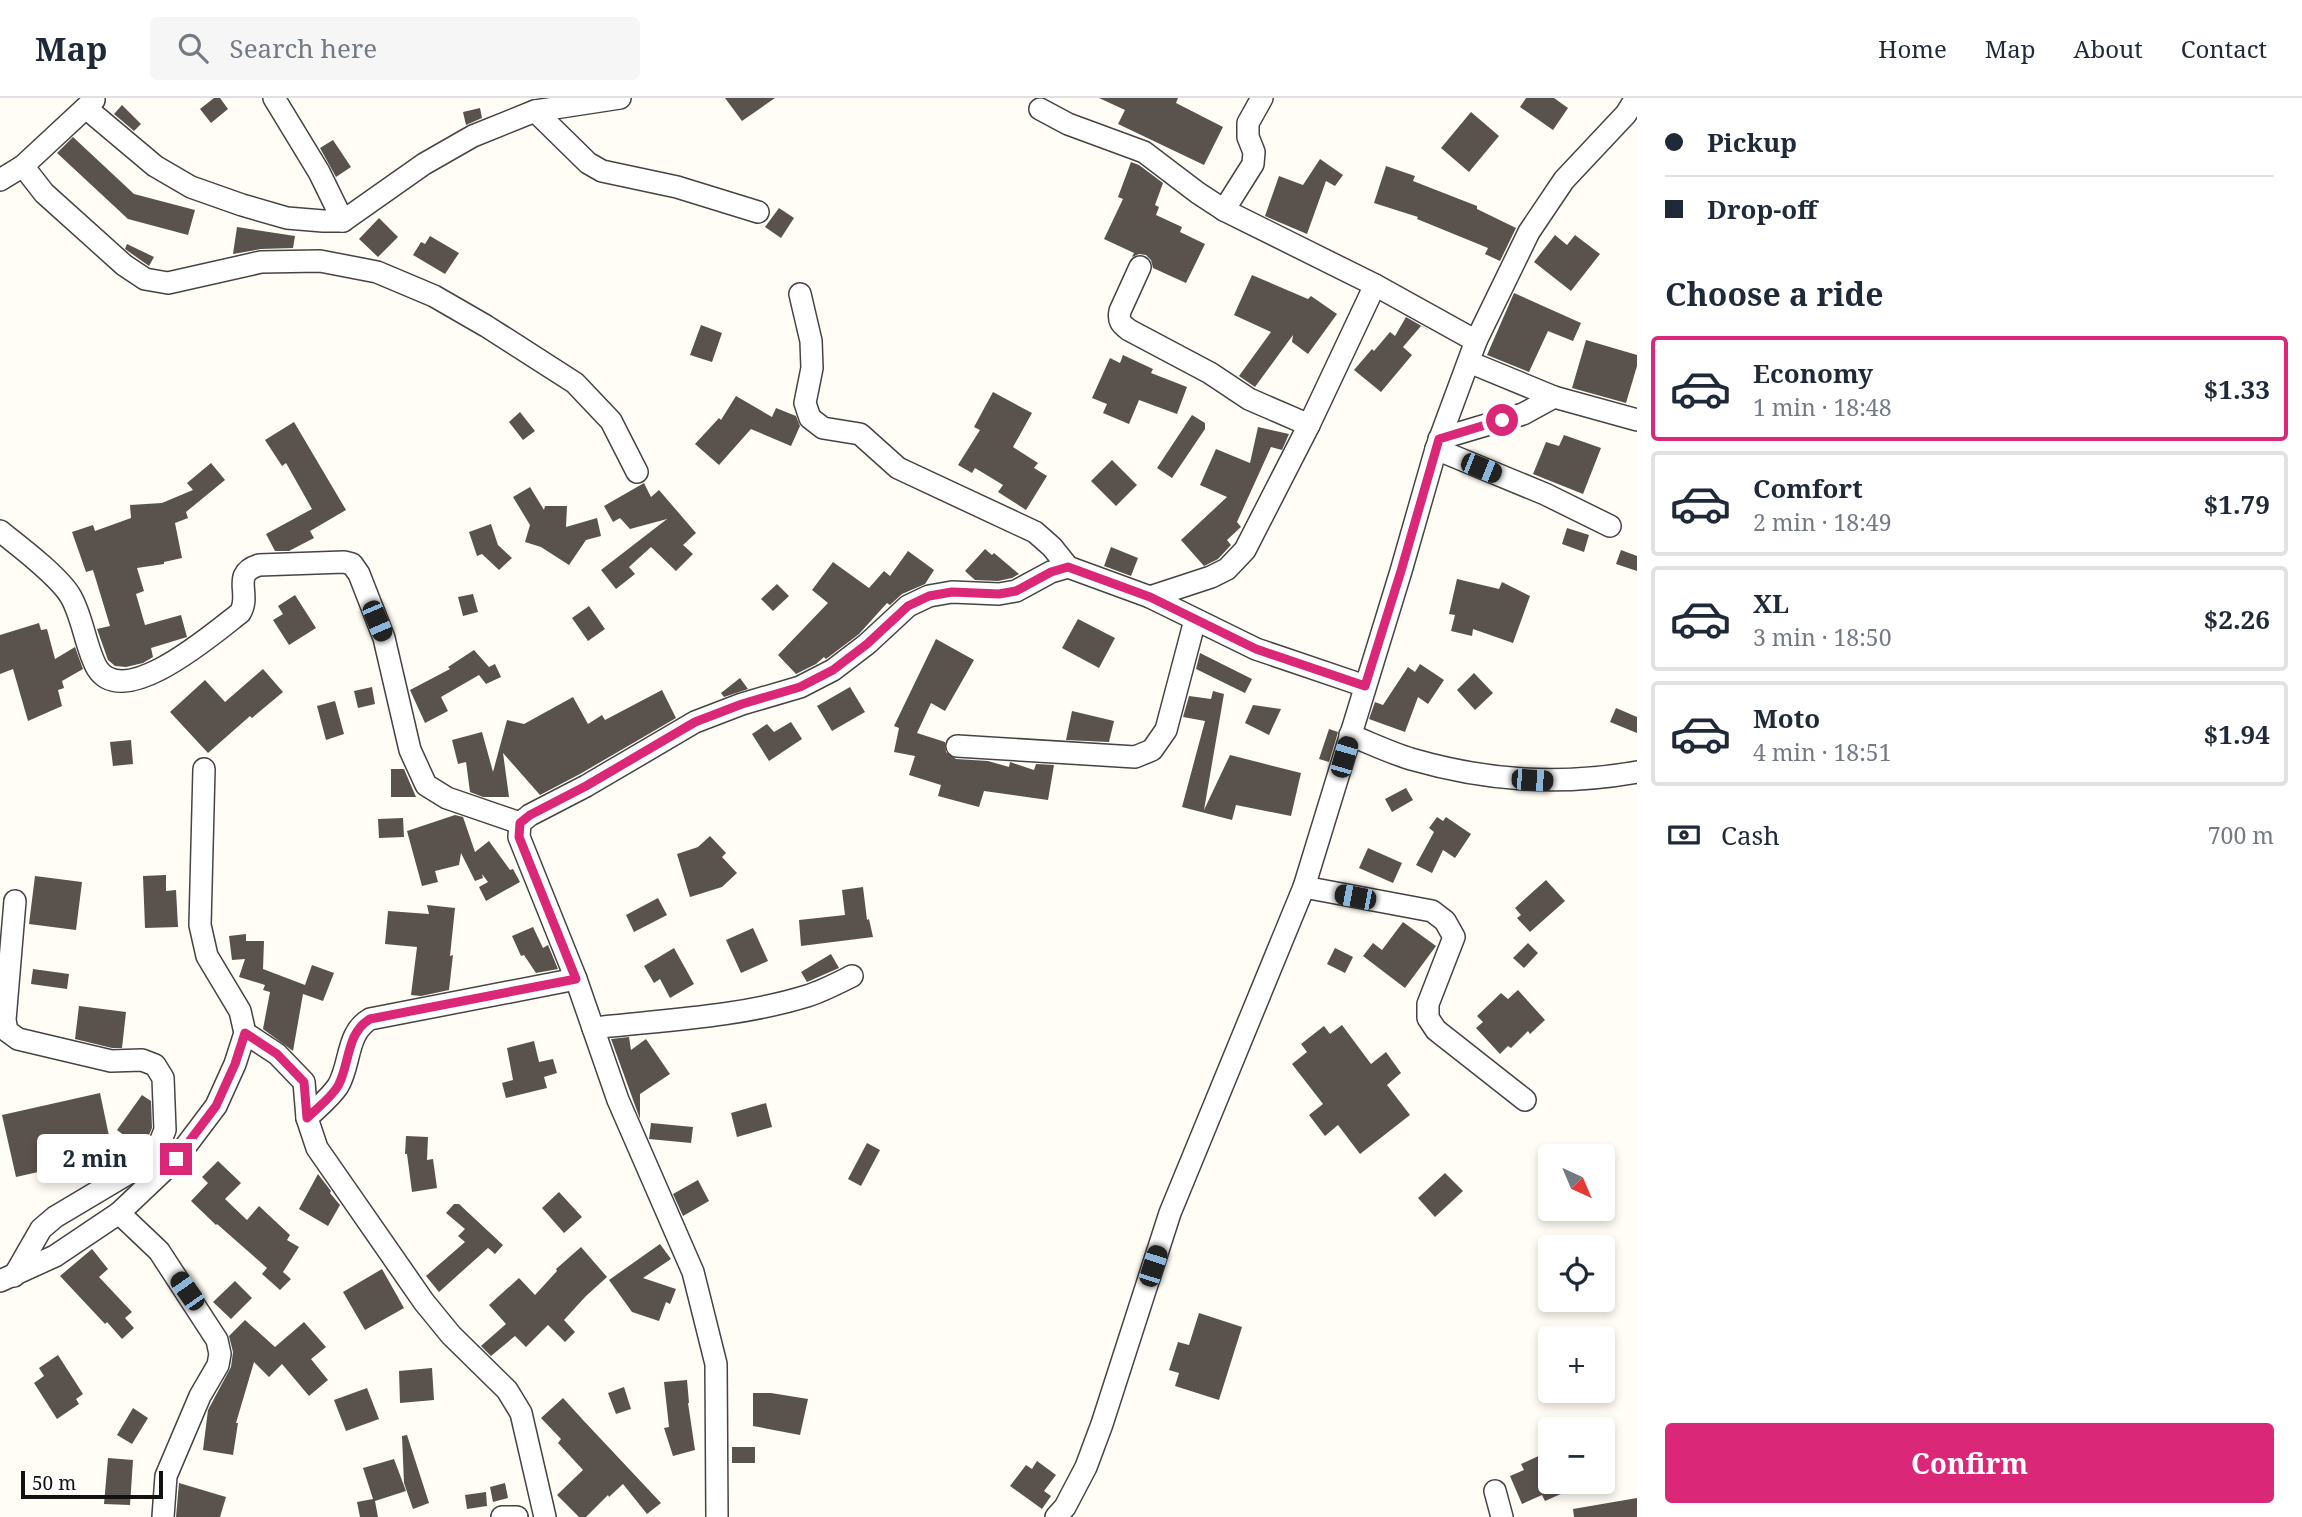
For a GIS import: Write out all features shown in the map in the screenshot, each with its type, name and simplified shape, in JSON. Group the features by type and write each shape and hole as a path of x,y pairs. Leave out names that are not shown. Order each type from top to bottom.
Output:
{"street":[{"path":"274,98 319,172 343,221"},
{"path":"0,180 23,166 91,103 155,166 191,187 287,218 343,221 424,164 473,136 534,111 620,98"},
{"path":"1224,210 1253,164 1254,152 1248,137 1248,123 1262,98"},
{"path":"1040,108 1068,124 1144,152 1224,210 1375,285 1476,341"},
{"path":"534,111 588,163 602,171 677,187 758,212"},
{"path":"1056,1517 1065,1507 1086,1467 1170,1213 1304,887 1437,444 1476,341 1529,232 1564,180 1633,112"},
{"path":"23,166 44,193 124,265 145,279 169,283 261,262 320,261 377,272 434,296 575,383 611,421 637,472"},
{"path":"1140,267 1120,312 1121,323 1129,330 1210,373 1249,399 1309,425"},
{"path":"1150,597 1211,577 1227,569 1245,550 1309,425 1375,285"},
{"path":"800,294 811,341 812,368 806,403 810,418 823,428 860,434 898,468 1035,532 1068,567 1150,597 1256,649 1365,686"},
{"path":"1469,362 1553,397 1637,420"},
{"path":"1437,444 1523,414 1553,397"},
{"path":"1437,444 1610,526"},
{"path":"0,531 51,574 70,595 97,668 113,681 128,681 166,668 240,613 244,605 243,576 249,568 284,564 352,564 359,574 384,638 410,750 426,785 447,799 520,823"},
{"path":"717,1517 716,1364 693,1272 618,1100 576,979 519,837 520,823 695,722 742,704 800,687 833,670 867,644 908,606 929,596 952,592 999,594 1016,591 1051,572 1068,567"},
{"path":"957,746 1135,757 1152,750 1166,730 1195,620"},
{"path":"1350,735 1410,758 1488,777 1554,782 1637,772"},
{"path":"7,1278 55,1256 119,1213 176,1159 216,1106 235,1064 245,1033 240,1012 207,956 200,925 204,769"},
{"path":"1304,887 1432,911 1445,921 1454,937 1428,1004 1428,1018 1436,1030 1525,1100"},
{"path":"7,1278 41,1229 55,1217 139,1167 156,1152 165,1130 163,1078 155,1065 142,1060 111,1061 18,1039 7,1031 5,1020 15,901"},
{"path":"593,1028 779,1004 811,995 852,976"},
{"path":"307,1118 338,1086 355,1033 370,1019 576,979"},
{"path":"245,1033 277,1054 304,1082 307,1118 317,1148 424,1302 450,1335 507,1390 522,1413 545,1517"},
{"path":"119,1213 159,1251 217,1340 220,1354 218,1365 200,1396 166,1476 163,1517"},
{"path":"1495,1491 1502,1517"},
{"path":"502,1517 517,1517"}],"building":[{"path":"214,98 220,98 228,109 211,123 200,109"},
{"path":"725,98 775,98 742,121"},
{"path":"1099,98 1178,98 1176,103 1223,127 1204,165 1118,124 1125,110"},
{"path":"1526,98 1554,98 1568,108 1553,130 1520,107"},
{"path":"122,105 141,124 134,131 114,114"},
{"path":"480,108 482,118 466,125 463,112"},
{"path":"1471,112 1499,136 1469,172 1441,148"},
{"path":"73,137 134,194 195,210 188,235 128,219 57,153"},
{"path":"333,140 351,167 336,177 320,148"},
{"path":"1320,159 1343,175 1335,186 1326,181 1307,234 1265,216 1279,176 1303,185"},
{"path":"1131,162 1163,183 1155,205 1159,207 1156,215 1182,227 1180,232 1205,244 1186,283 1153,268 1146,255 1132,257 1134,253 1104,239 1123,199 1118,197"},
{"path":"1386,166 1415,176 1413,181 1477,206 1477,209 1516,228 1500,261 1485,254 1488,248 1417,219 1418,217 1374,203"},
{"path":"779,208 794,218 781,238 765,227"},
{"path":"379,218 398,237 378,257 359,239"},
{"path":"237,227 295,236 293,248 261,249 233,254"},
{"path":"1555,235 1567,245 1575,235 1600,254 1571,291 1534,262"},
{"path":"430,236 459,253 445,274 413,255 421,242 425,244"},
{"path":"127,244 154,257 149,266 125,249"},
{"path":"1252,275 1308,299 1311,296 1337,314 1308,354 1292,342 1293,335 1255,387 1239,376 1271,332 1234,315"},
{"path":"1514,293 1581,323 1573,341 1548,331 1529,372 1487,355"},
{"path":"1406,317 1432,332 1421,326 1403,347 1412,355 1381,392 1354,370 1390,332 1395,336"},
{"path":"701,325 722,333 712,362 690,355"},
{"path":"1586,340 1637,355 1637,366 1626,403 1572,388"},
{"path":"1123,355 1153,369 1151,373 1187,387 1177,414 1139,400 1129,424 1103,413 1107,404 1092,398 1110,358 1120,363"},
{"path":"993,392 1032,413 1013,447 1038,463 1034,468 1047,476 1026,510 998,492 1003,485 975,468 972,473 958,465 980,430 974,427"},
{"path":"736,396 772,417 776,408 796,416 800,426 791,446 751,429 719,465 695,444 719,418 721,420"},
{"path":"520,412 535,431 523,440 509,422"},
{"path":"1192,415 1205,423 1205,429 1172,478 1157,468"},
{"path":"294,422 346,510 310,531 314,538 289,551 275,551 266,534 312,509 286,463 282,466 265,440"},
{"path":"1258,427 1289,434 1282,450 1271,447 1237,522 1241,527 1227,540 1231,545 1218,559 1204,566 1181,540 1227,497 1200,485 1216,449 1250,463"},
{"path":"1564,435 1601,448 1583,494 1533,474 1546,442 1559,446"},
{"path":"1112,460 1137,485 1116,506 1091,481"},
{"path":"211,463 225,480 186,512 188,518 175,523 182,558 137,568 144,591 136,594 145,625 181,615 187,637 151,648 153,657 143,663 126,667 115,666 108,660 97,629 110,626 93,570 86,572 72,532 93,525 95,531 131,518 130,505 162,503 193,490 187,483"},
{"path":"644,483 651,497 659,490 696,533 683,545 693,554 676,571 651,547 629,567 635,574 616,589 601,570 667,519 630,529 620,518 613,522 604,506"},
{"path":"530,487 544,510 545,506 567,506 566,527 597,518 601,536 586,540 569,565 541,547 525,542 530,525 513,497"},
{"path":"491,524 498,545 512,558 499,570 482,554 477,556 469,532"},
{"path":"1567,528 1589,535 1584,552 1562,544"},
{"path":"1111,547 1138,558 1131,576 1104,566"},
{"path":"985,549 992,555 994,553 1019,574 998,581 975,580 965,571"},
{"path":"1621,550 1637,556 1637,571 1616,564"},
{"path":"908,551 934,570 925,584 902,594 890,605 887,603 859,634 826,659 824,657 796,674 778,655 828,603 812,590 833,562 869,588 884,571 890,576"},
{"path":"1457,579 1499,589 1502,582 1530,596 1513,643 1473,629 1472,636 1451,631 1455,615 1449,614"},
{"path":"777,584 789,596 773,611 761,599"},
{"path":"473,594 478,612 463,616 458,597"},
{"path":"295,595 316,628 289,645 273,620 283,614 278,606"},
{"path":"589,606 605,629 588,641 572,618"},
{"path":"1078,619 1115,638 1099,668 1062,648"},
{"path":"39,623 41,630 47,629 55,659 75,647 83,669 62,681 64,688 58,690 62,706 28,721 13,669 0,674 0,635"},
{"path":"936,639 974,660 945,711 931,703 917,733 945,742 946,752 956,759 988,761 1009,767 1010,762 1034,770 1036,764 1054,765 1048,800 984,791 979,807 938,796 941,785 909,775 915,756 894,752 899,728 894,726"},
{"path":"474,650 489,667 495,664 501,677 486,684 479,675 441,697 448,711 425,723 410,690 450,669 448,667"},
{"path":"1200,653 1252,679 1245,693 1196,669"},
{"path":"1420,664 1444,680 1428,704 1418,697 1405,732 1369,719 1375,702 1383,705 1408,667 1415,672"},
{"path":"263,669 283,692 252,718 250,716 208,753 170,712 205,680 225,702"},
{"path":"1474,673 1493,693 1475,710 1457,690"},
{"path":"740,678 748,689 724,697 721,693"},
{"path":"372,687 375,704 358,708 354,691"},
{"path":"850,687 865,712 832,731 817,706"},
{"path":"662,690 676,718 580,774 540,795 503,753 509,797 483,797 470,792 466,762 458,764 452,740 482,732 493,772 507,720 524,724 573,697 588,724 602,715 605,720"},
{"path":"1213,691 1224,694 1204,810 1230,755 1301,773 1291,816 1236,805 1232,820 1182,807 1205,721 1183,717 1189,696 1211,699"},
{"path":"335,701 344,734 326,740 317,706"},
{"path":"1253,705 1281,709 1269,735 1245,723"},
{"path":"1616,708 1637,717 1637,733 1610,722"},
{"path":"1072,711 1114,721 1109,742 1066,740"},
{"path":"791,722 802,739 769,761 752,734 767,724 774,732"},
{"path":"1329,729 1338,732 1329,762 1319,759"},
{"path":"131,740 133,764 113,766 110,742"},
{"path":"391,769 404,769 416,797 391,797"},
{"path":"1406,788 1413,800 1392,812 1385,799"},
{"path":"455,815 463,817 475,852 489,841 510,870 513,869 520,882 486,901 479,887 488,882 482,874 483,878 475,881 461,853 459,865 435,871 438,882 422,886 407,831"},
{"path":"1437,817 1443,821 1446,817 1471,834 1455,858 1443,850 1432,873 1416,865 1434,832 1429,828"},
{"path":"403,818 404,837 379,838 378,819"},
{"path":"710,836 726,853 722,857 737,873 722,887 690,897 677,854 698,847"},
{"path":"1368,848 1402,863 1393,883 1359,868"},
{"path":"166,875 166,891 176,890 178,927 145,928 143,876"},
{"path":"35,876 82,882 76,930 29,924"},
{"path":"1546,880 1565,901 1530,932 1517,918 1521,915 1515,908"},
{"path":"863,887 867,920 869,919 873,937 801,946 799,920 845,915 842,890"},
{"path":"658,898 667,915 634,932 626,915"},
{"path":"427,905 455,908 449,990 421,996 411,995 417,947 385,944 388,911 429,914"},
{"path":"1403,922 1436,946 1405,988 1363,956 1373,943 1382,950"},
{"path":"533,927 543,948 548,945 558,969 536,973 524,955 521,956 512,936"},
{"path":"753,928 768,961 741,973 726,940"},
{"path":"246,934 246,941 264,941 263,969 305,985 312,965 334,973 323,1001 303,994 293,1051 263,1029 270,992 263,990 265,985 239,977 245,959 232,960 229,936"},
{"path":"1528,943 1538,953 1524,968 1513,958"},
{"path":"674,948 694,984 670,998 660,979 654,983 644,966"},
{"path":"1335,948 1353,957 1345,973 1327,964"},
{"path":"831,954 839,968 807,982 801,972"},
{"path":"33,969 69,974 67,989 31,984"},
{"path":"1518,990 1545,1020 1530,1034 1528,1031 1511,1048 1508,1046 1500,1054 1476,1028 1483,1022 1477,1016 1501,993 1508,999"},
{"path":"79,1006 126,1012 122,1048 75,1039"},
{"path":"1342,1025 1371,1064 1386,1052 1401,1073 1387,1085 1410,1115 1360,1154 1338,1125 1325,1136 1309,1115 1323,1104 1292,1064 1307,1052 1301,1044 1324,1026 1330,1034"},
{"path":"629,1037 631,1050 646,1039 670,1074 640,1094 640,1119 611,1039"},
{"path":"534,1041 539,1062 553,1059 557,1073 544,1077 547,1088 506,1098 502,1083 513,1080 507,1048"},
{"path":"100,1093 113,1155 16,1177 2,1115"},
{"path":"142,1095 151,1101 152,1128 141,1148 117,1130"},
{"path":"766,1103 772,1127 737,1137 731,1113"},
{"path":"651,1123 693,1127 691,1143 649,1139"},
{"path":"406,1136 428,1137 427,1160 433,1159 437,1188 412,1192 405,1154"},
{"path":"867,1143 880,1150 861,1186 848,1179"},
{"path":"218,1161 241,1183 225,1199 247,1220 259,1206 290,1235 287,1240 299,1247 283,1272 291,1279 280,1290 262,1274 267,1268 191,1201 208,1183 202,1177"},
{"path":"1445,1173 1463,1191 1435,1217 1418,1198"},
{"path":"318,1174 340,1205 328,1226 299,1209"},
{"path":"698,1180 709,1201 683,1216 673,1194"},
{"path":"559,1192 582,1217 564,1233 542,1208"},
{"path":"454,1204 459,1204 503,1245 495,1254 488,1248 439,1292 426,1276 465,1242 458,1236 465,1229 446,1213"},
{"path":"660,1244 671,1259 643,1278 676,1289 670,1304 666,1302 659,1321 632,1312 609,1280"},
{"path":"581,1247 607,1277 564,1320 575,1332 565,1342 548,1325 526,1347 515,1336 491,1356 481,1346 506,1324 489,1305 519,1278 535,1295 556,1269"},
{"path":"92,1249 108,1269 99,1277 132,1312 125,1318 134,1328 122,1339 60,1276"},
{"path":"382,1269 404,1308 365,1330 343,1292"},
{"path":"235,1281 252,1298 231,1319 213,1302"},
{"path":"1199,1313 1242,1327 1219,1400 1175,1386 1179,1373 1169,1370 1178,1342 1189,1345"},
{"path":"245,1320 275,1347 304,1322 326,1347 311,1359 328,1380 309,1396 282,1364 269,1377 254,1362 236,1423 233,1455 203,1450 208,1410 231,1367 233,1352 229,1336"},
{"path":"58,1355 83,1394 76,1399 79,1404 57,1419 34,1383 44,1376 39,1368"},
{"path":"432,1368 434,1400 400,1403 399,1371"},
{"path":"687,1380 695,1450 673,1456 664,1428 669,1427 664,1382"},
{"path":"624,1387 631,1409 616,1414 608,1393"},
{"path":"367,1388 379,1419 346,1431 334,1400"},
{"path":"753,1393 808,1399 800,1435 753,1426"},
{"path":"563,1398 661,1503 647,1514 623,1484 586,1517 579,1517 557,1495 583,1470 558,1443 561,1439 541,1418"},
{"path":"133,1408 148,1418 132,1444 117,1435"},
{"path":"407,1435 429,1503 413,1509 404,1483 402,1436"},
{"path":"732,1447 755,1447 755,1463 732,1463"},
{"path":"1538,1456 1538,1494 1561,1494 1545,1501 1542,1495 1522,1504 1510,1476 1524,1470 1521,1464"},
{"path":"108,1458 133,1460 130,1505 104,1504"},
{"path":"394,1459 406,1491 375,1501 378,1517 360,1517 357,1502 373,1499 363,1468"},
{"path":"1037,1461 1056,1475 1044,1491 1051,1496 1042,1509 1010,1486 1026,1465 1032,1469"},
{"path":"179,1483 226,1497 220,1517 176,1517"},
{"path":"505,1483 508,1498 493,1502 490,1487"},
{"path":"486,1492 487,1506 467,1509 465,1495"},
{"path":"1637,1498 1637,1517 1574,1517 1573,1509"}],"route":[{"path":"176,1159 216,1106 235,1064 245,1033 277,1054 296,1071 307,1092 307,1118 338,1086 355,1033 370,1019 576,979 519,837 520,823 695,722 742,704 800,687 833,670 867,644 908,606 929,596 952,592 999,594 1016,591 1051,572 1068,567 1150,597 1256,649 1365,686 1439,439 1502,420"}]}
